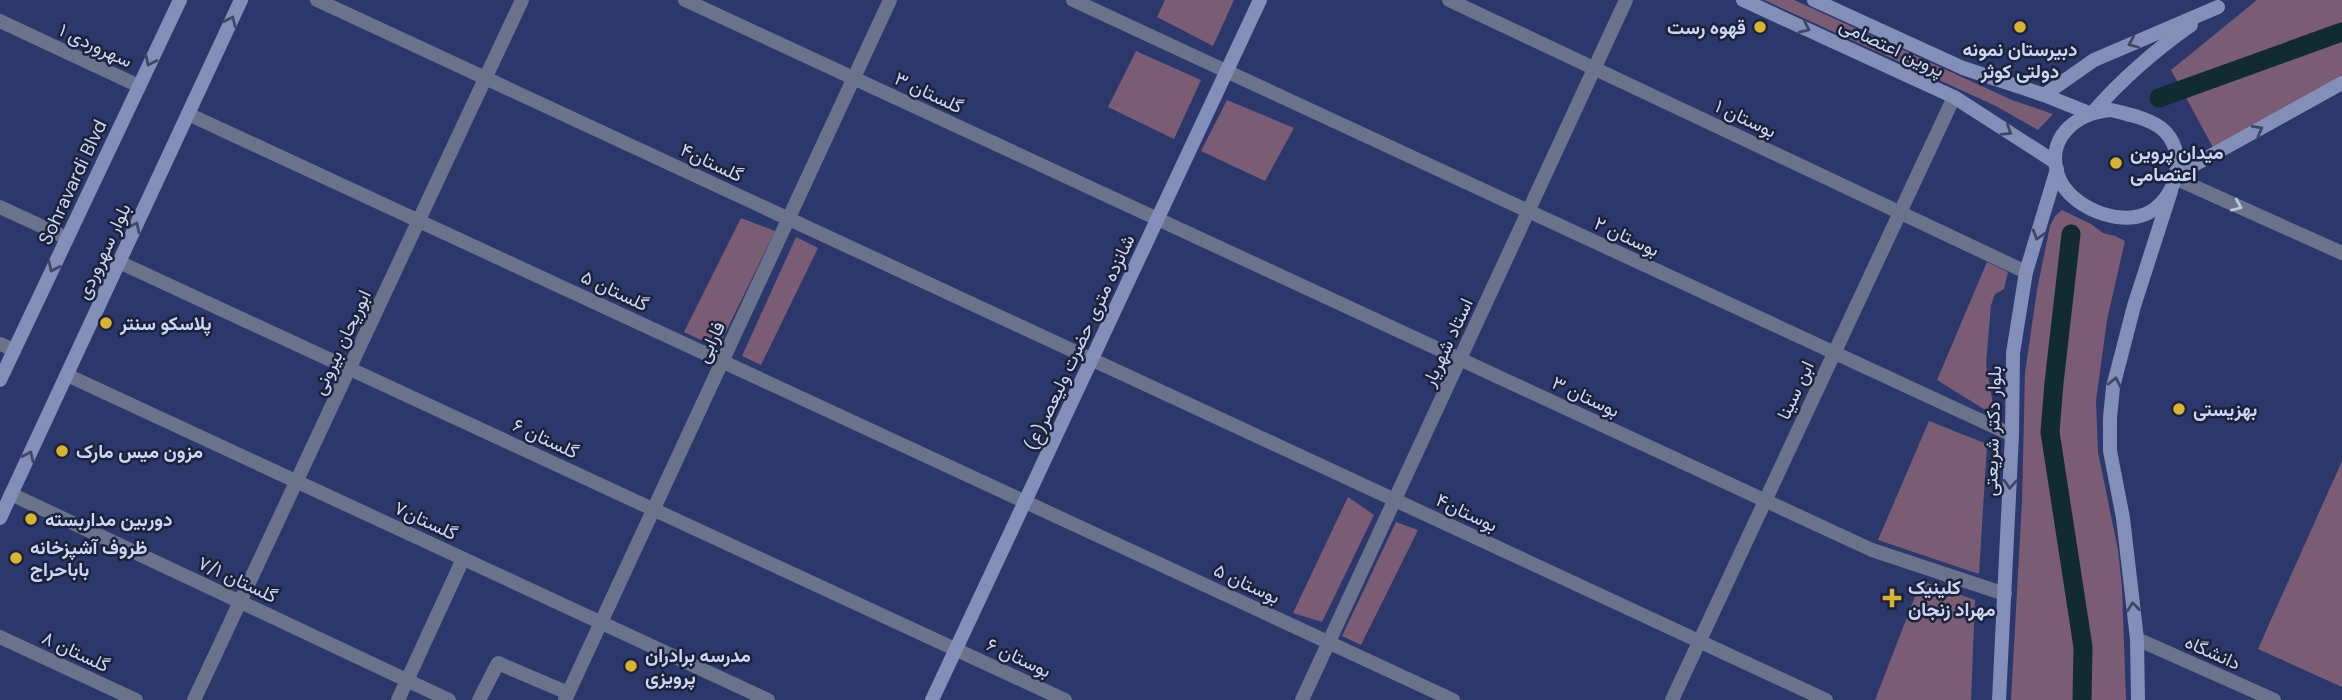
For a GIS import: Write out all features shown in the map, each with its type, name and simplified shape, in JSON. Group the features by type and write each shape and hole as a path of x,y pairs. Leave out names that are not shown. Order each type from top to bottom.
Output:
{"main road":[{"name":"Sohravardi Blvd","path":"0,380 180,0"},
{"name":"بلوار سهروردی","path":"0,518 241,0"},
{"name":"شانزده متری حضرت ولیعصر(ع)","path":"932,700 1260,0"},
{"name":"پروین اعتصامی","path":"1743,0 1954,97 2056,165"},
{"name":"پروین اعتصامی","path":"1814,0 1963,68 2092,112"},
{"path":"2044,95 2094,60 2224,4"},
{"path":"2092,112 2124,78 2159,48 2224,4"},
{"path":"2138,700 2137,639 2123,518 2110,451 2110,418 2113,387 2134,306 2174,181 2177,158 2162,129 2137,117 2111,110 2092,112 2078,118 2066,130 2058,145 2056,165 2059,178 2068,193 2089,208 2113,217 2130,218 2147,214 2160,204 2174,181 2342,83"},
{"name":"بلوار دکتر شریعتی","path":"2000,700 2013,353 2026,272 2056,165"}],"street":[{"name":"گلستان۴","path":"317,0 1092,359"},
{"name":"ابوریحان بیرونی","path":"194,700 522,0"},
{"name":"گلستان ۳","path":"685,0 1158,219"},
{"name":"فارابی","path":"567,697 890,0"},
{"name":"بوستان ۲","path":"1073,0 2012,435"},
{"name":"بوستان ۱","path":"1449,0 2026,272"},
{"name":"استاد شهریار","path":"1302,700 1626,0"},
{"name":"سهروردی ۱","path":"0,21 139,86"},
{"name":"ابن سینا","path":"1672,700 1954,97"},
{"name":"گلستان ۵","path":"188,114 1025,502"},
{"path":"2174,181 2342,253"},
{"path":"0,206 67,238"},
{"name":"بوستان ۳","path":"1158,219 1872,550 2004,594"},
{"name":"گلستان ۶","path":"119,262 956,649"},
{"path":"0,344 14,351"},
{"name":"بوستان۴","path":"1092,359 1826,700"},
{"name":"گلستان۷","path":"66,375 768,700"},
{"name":"گلستان ۷/۱","path":"11,494 449,700"},
{"name":"بوستان ۵","path":"1025,502 1453,700"},
{"path":"398,700 463,559"},
{"name":"گلستان ۸","path":"0,637 136,700"},
{"name":"دانشگاه","path":"2137,639 2274,700"},
{"name":"بوستان ۶","path":"956,649 1065,700"},
{"path":"480,700 498,663 567,697"}],"shaded area":[{"path":"1165,0 1234,0 1213,46 1157,17"},
{"path":"1764,0 1794,0 2012,100 2053,114 2038,130 1996,106"},
{"path":"2257,0 2342,0 2342,81 2216,153 2171,70"},
{"path":"1136,51 1201,80 1174,139 1108,107"},
{"path":"1227,100 1294,128 1265,181 1201,151"},
{"path":"2062,210 2103,233 2125,241 2107,320 2096,401 2098,452 2118,550 2122,587 2126,700 2011,700 2022,502 2025,373 2050,226"},
{"path":"741,218 775,231 718,348 684,332"},
{"path":"796,237 818,248 761,365 742,356"},
{"path":"1987,262 2008,272 2004,289 1995,294 1991,305 1986,364 1995,416 1937,380"},
{"path":"1929,421 1987,444 1979,574 1878,540"},
{"path":"2342,461 2342,687 2258,649"},
{"path":"1348,497 1374,515 1322,622 1293,613"},
{"path":"1396,522 1418,530 1361,645 1342,636"},
{"path":"1921,581 1975,600 1971,700 1875,700"}],"waterway":[{"path":"2159,98 2342,32"},
{"path":"2071,234 2050,432 2083,647 2082,700"}],"place":[{"name":"قهوه رست","path":"1760,27"},
{"name":"دبیرستان نمونه دولتی کوثر","path":"2020,27"},
{"name":"میدان پروین اعتصامی","path":"2116,163"},
{"name":"پلاسکو سنتر","path":"106,323"},
{"name":"بهزیستی","path":"2179,409"},
{"name":"مزون میس مارک","path":"62,451"},
{"name":"دوربین مداربسته","path":"31,519"},
{"name":"ظروف آشپزخانه باباحراج","path":"16,558"},
{"name":"کلینیک مهراد زنجان","path":"1892,598"},
{"name":"مدرسه برادران پرویزی","path":"631,666"}]}
